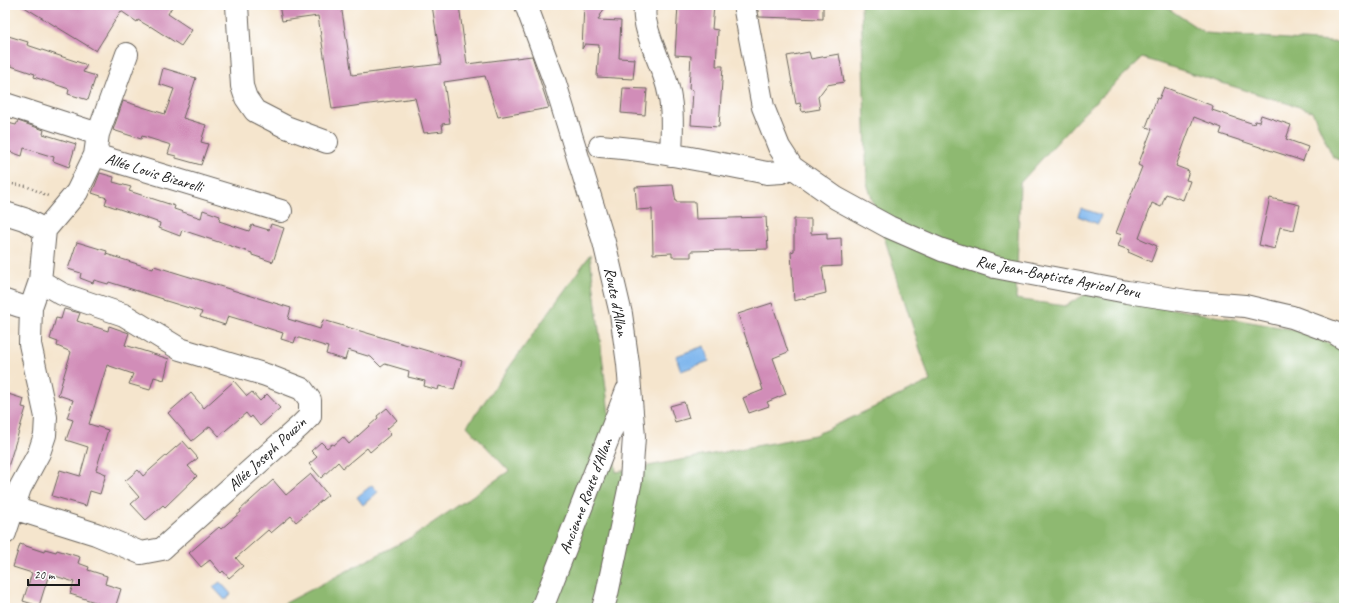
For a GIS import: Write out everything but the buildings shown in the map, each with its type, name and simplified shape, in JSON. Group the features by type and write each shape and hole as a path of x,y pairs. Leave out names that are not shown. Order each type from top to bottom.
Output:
{"street":[{"path":"238,5 242,86 246,98 255,111 271,120 327,142"},
{"name":"Route d'Allan","path":"526,5 555,83 604,242 621,314 634,437 631,480 603,608"},
{"path":"646,5 645,15 647,30 666,79 671,99 673,114 671,155"},
{"name":"Rue Jean-Baptiste Agricol Peru","path":"744,5 763,107 779,147 792,167 836,198 889,227 942,250 995,267 1127,292 1194,302 1245,306 1292,317 1335,333 1344,338"},
{"path":"5,533 20,488 39,453 45,436 46,417 30,344 31,307 40,281 45,230 77,192 97,145 127,54"},
{"name":"Allée Louis Bizarelli","path":"5,104 97,145 281,211"},
{"path":"600,146 636,149 767,173 782,172 792,167"},
{"path":"5,214 24,219 45,230"},
{"name":"Allée Joseph Pouzin","path":"13,508 96,534 142,553 162,549 310,416 310,400 302,389 266,375 180,349 124,315 62,294 40,281"},
{"path":"5,301 20,306 31,307"},
{"name":"Ancienne Route d'Allan","path":"542,608 629,385"}],"path":[{"path":"5,183 26,186 51,197 66,206"}],"green space":[{"path":"861,5 1163,5 1205,33 1344,43 1344,162 1333,157 1312,111 1142,58 1082,115 1020,183 1016,299 1065,306 1086,294 1297,330 1344,350 1344,608 276,608 412,537 509,471 467,426 590,255 616,472 815,435 930,381 867,183"}],"water":[{"path":"1081,208 1101,215 1098,224 1078,216"},
{"path":"704,346 709,361 681,371 676,356"},
{"path":"372,485 378,492 363,505 357,497"},
{"path":"220,582 231,594 225,600 213,587"}]}
